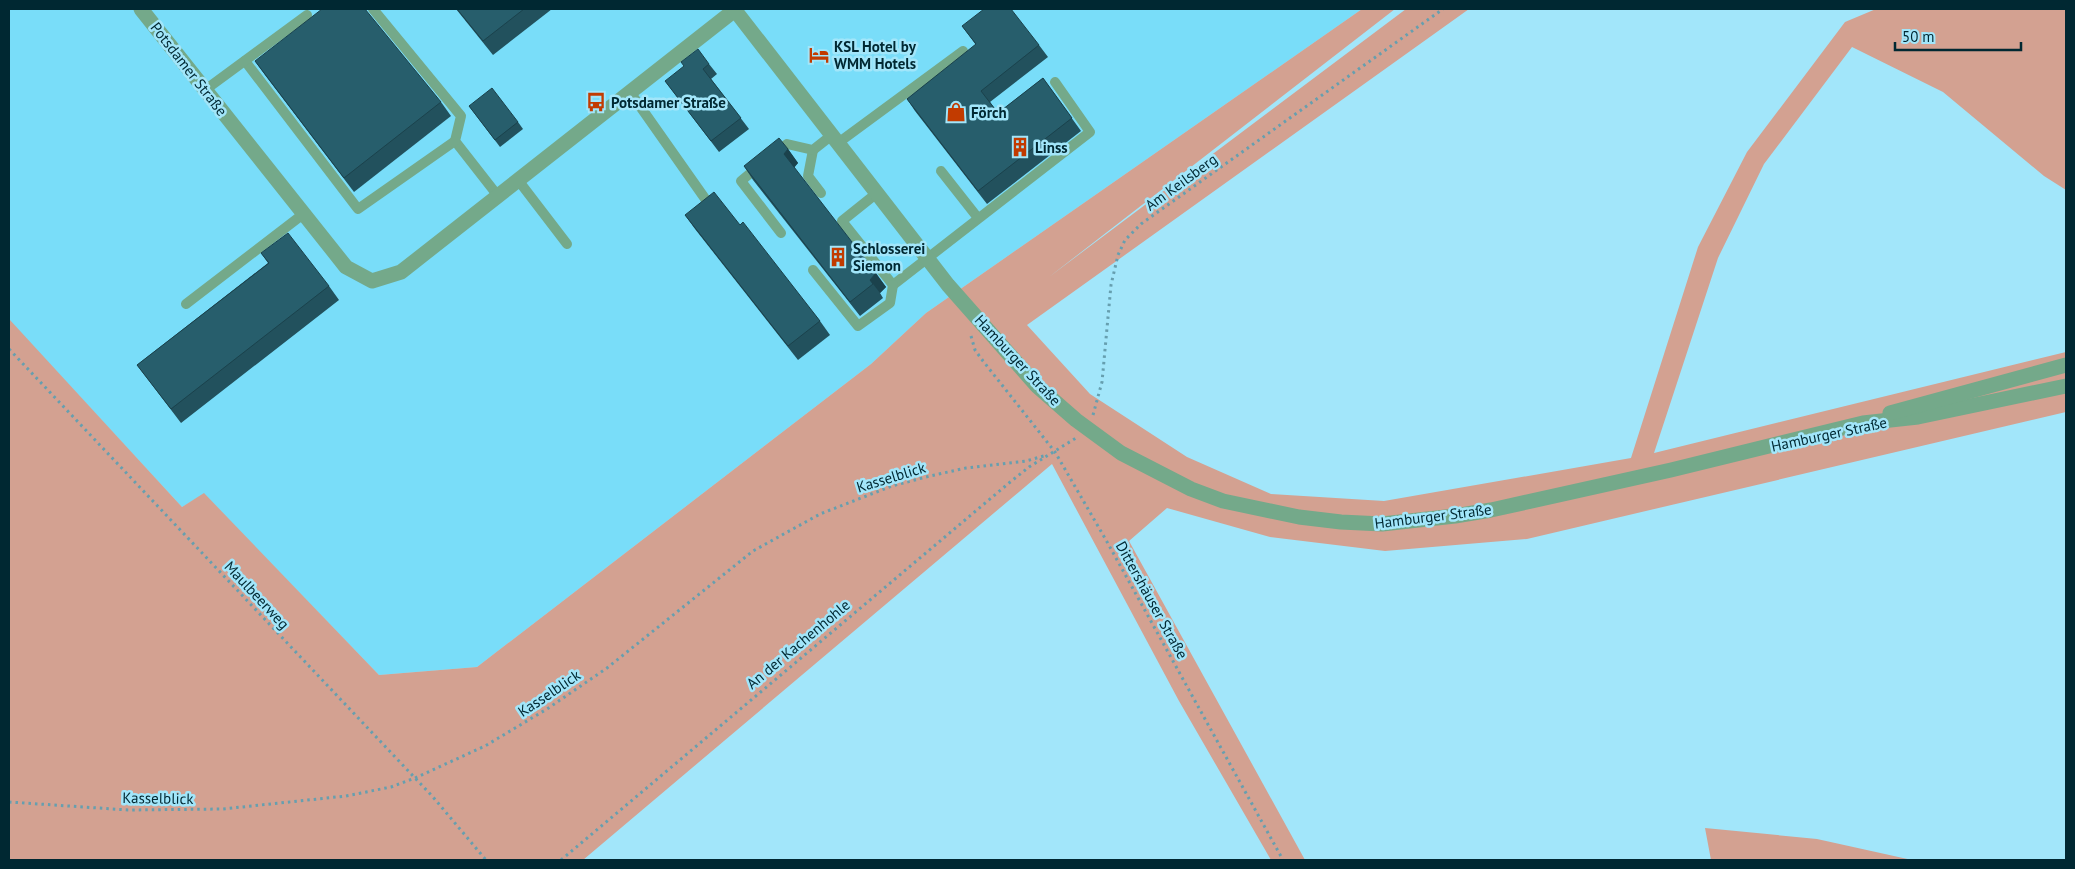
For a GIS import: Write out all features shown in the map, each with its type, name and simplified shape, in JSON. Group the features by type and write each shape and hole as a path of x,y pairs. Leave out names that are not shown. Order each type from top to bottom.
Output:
{"street":[{"name":"Potsdamer Straße","path":"141,9 302,215 346,267 372,281 401,272 735,9"},
{"name":"Hamburger Straße","path":"735,9 928,259 1037,386 1086,428 1121,453 1153,470 1223,501 1299,517 1382,524 1491,510 1681,468 1863,423 1918,417 2066,386"},
{"path":"1863,423 1914,406 2066,365"}],"lane":[{"path":"245,61 358,209 455,141 461,116 373,9"},
{"path":"205,90 307,15"},
{"path":"781,234 742,181 787,144 812,150 835,139 963,51"},
{"path":"813,270 858,326 890,303 893,285 1090,132 1055,82"},
{"path":"630,92 706,200"},
{"path":"455,141 498,196"},
{"path":"812,150 808,176 821,193"},
{"path":"941,171 978,218"},
{"path":"518,180 567,244"},
{"path":"877,193 842,221 893,285"},
{"path":"186,304 302,215"}],"path":[{"name":"Am Keilsberg","path":"1055,452 1072,442 1086,428 1096,409 1102,382 1111,285 1118,255 1124,240 1155,214 1443,9"},
{"name":"Maulbeerweg","path":"9,349 415,778 486,860"},
{"name":"Dittershäuser Straße","path":"983,361 1055,452 1106,540 1283,860"},
{"name":"Kasselblick","path":"9,802 128,810 223,810 346,796 391,787 485,746 547,709 607,668 753,551 820,514 892,486 966,468 1026,461 1055,452"},
{"name":"An der Kachenhohle","path":"561,860 1009,483 1029,467 1055,452"}],"shaded area":[{"path":"9,9 1362,9 926,313 871,364 477,667 379,675 204,494 182,507 9,321"},
{"path":"1362,9 1395,9 1049,277 1406,9 1469,9 1027,325 1090,394 1187,457 1271,494 1384,501 1631,458 1698,247 1747,152 1845,22 1876,9 2066,9 2066,190 2044,176 1943,92 1852,47 1764,164 1718,258 1654,453 2066,352 2066,412 1527,539 1385,551 1270,537 1167,508 1129,541 1305,860 1271,860 1179,701 1052,464 583,860 9,860 10,320 182,507 204,493 379,675 477,667 871,364 926,313"},
{"path":"1705,828 1817,839 1912,860 1711,860"}],"building":[{"path":"322,9 365,9 441,102 344,178 255,61"},
{"path":"457,9 524,9 483,41"},
{"path":"984,9 1011,9 1039,45 981,91 998,113 1043,78 1072,118 978,191 907,99 976,44 962,26"},
{"path":"698,49 709,64 703,69 741,118 711,141 665,81 684,66 681,62"},
{"path":"492,88 518,122 495,140 469,106"},
{"path":"779,138 788,149 784,154 876,273 870,280 873,284 850,302 744,166"},
{"path":"714,192 740,225 743,222 820,321 788,346 685,215"},
{"path":"288,233 329,286 171,409 137,365 269,263 261,253"}],"place":[{"name":"KSL Hotel by WMM Hotels","path":"819,55"},
{"name":"Potsdamer Straße","path":"596,102"},
{"name":"Förch","path":"956,112"},
{"name":"Linss","path":"1020,147"},
{"name":"Schlosserei Siemon","path":"838,257"}]}
